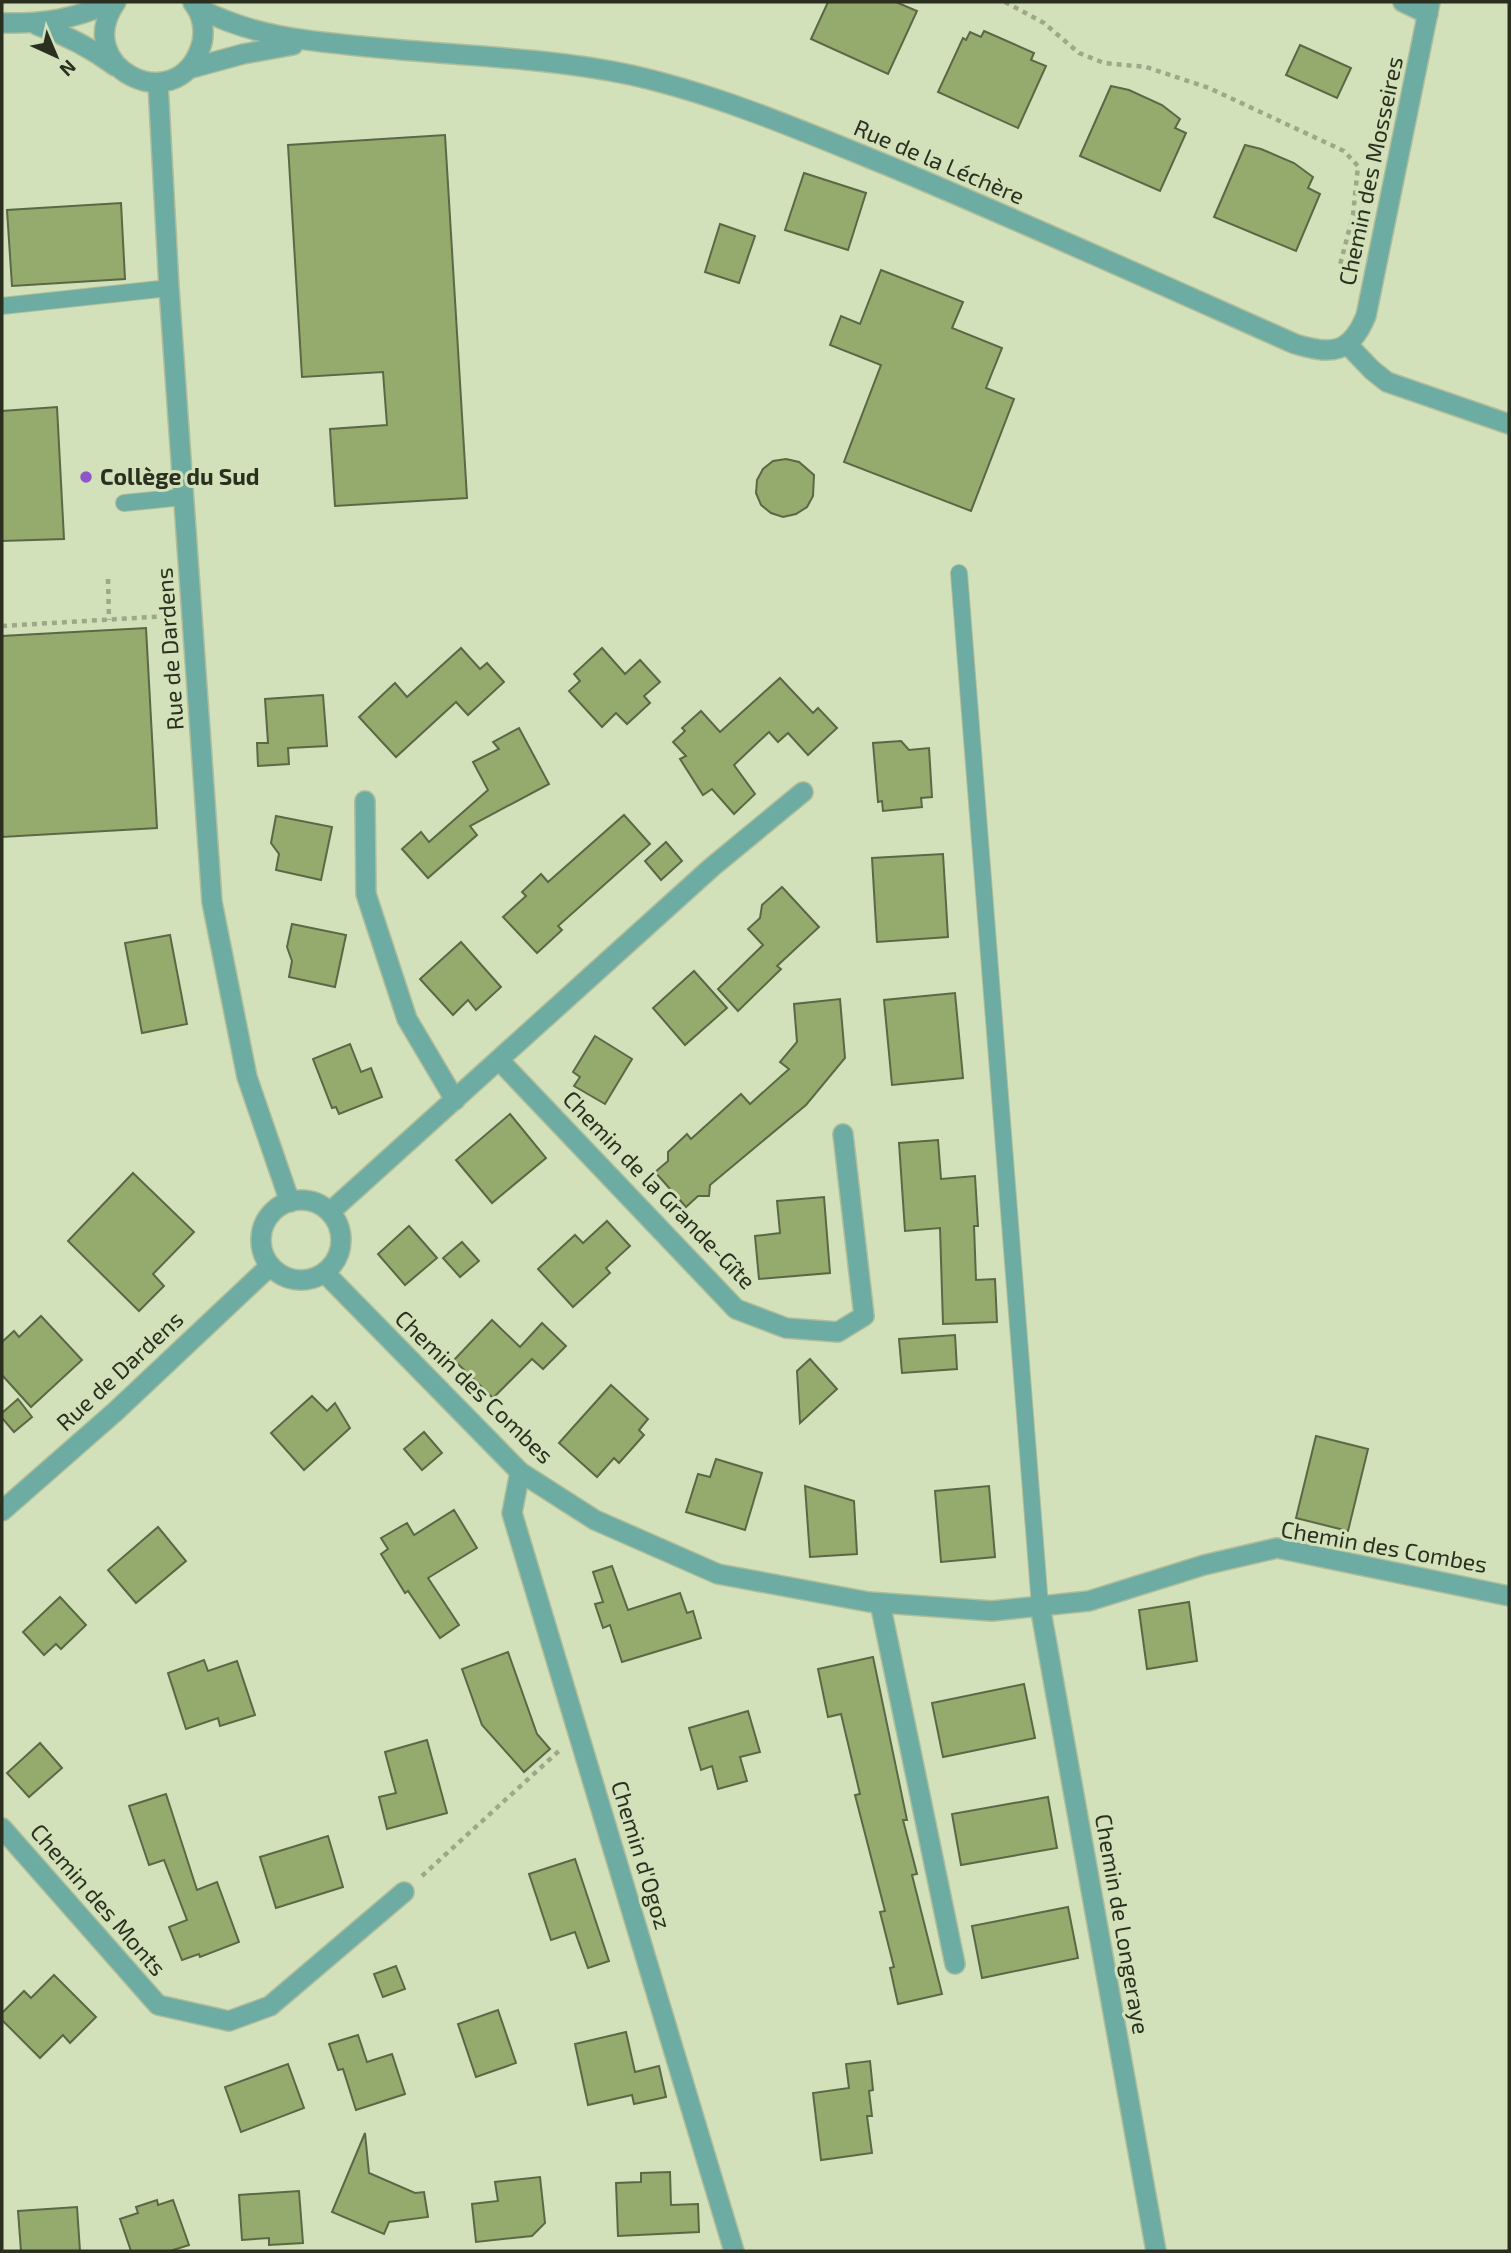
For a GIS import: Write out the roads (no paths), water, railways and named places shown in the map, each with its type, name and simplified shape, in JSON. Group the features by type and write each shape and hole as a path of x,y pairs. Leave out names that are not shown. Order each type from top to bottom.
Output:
{"street":[{"path":"2,23 32,24 65,20 114,2"},
{"path":"114,2 105,26 105,42 110,57 121,70"},
{"path":"1403,2 1429,8"},
{"path":"188,69 198,56 203,41 202,24 194,4"},
{"name":"Rue de la Léchère","path":"194,4 246,29 278,37 553,62 630,75 677,88 801,130 920,179 1295,344 1324,351 1348,345"},
{"name":"Chemin des Mosseires","path":"1348,345 1359,333 1366,316 1429,8"},
{"path":"32,24 64,34 94,50 138,80 158,83"},
{"name":"Rue de la Léchère","path":"158,83 174,78 188,69 243,54 315,42"},
{"name":"Rue de Dardens","path":"158,83 169,288 212,902 247,1077 290,1202"},
{"path":"1348,345 1387,382 1509,424"},
{"path":"330,1212 712,867 803,792"},
{"path":"365,802 366,894 407,1018 455,1100"},
{"name":"Chemin de la Grande-Gîte","path":"499,1060 736,1309 786,1328 838,1332 864,1316 843,1134"},
{"path":"290,1202 311,1202 330,1212 339,1226 342,1243 336,1260 325,1273 311,1279 296,1280 282,1276 270,1266 262,1249 262,1230 272,1213 290,1202"},
{"name":"Rue de Dardens","path":"2,1511 116,1411 270,1266"},
{"name":"Chemin des Combes","path":"325,1273 520,1472 595,1520 718,1574 880,1603 992,1611 1089,1601 1204,1565 1278,1548 1509,1596"},
{"name":"Chemin d'Ogoz","path":"520,1472 512,1513 734,2251"},
{"path":"880,1603 955,1964"},
{"name":"Chemin de Longeraye","path":"1040,1606 1156,2251"},
{"name":"Chemin des Monts","path":"2,1828 158,2006 229,2021 270,2006 404,1892"}],"lane":[{"path":"2,306 169,288"},
{"path":"124,503 184,496"},
{"path":"959,573 1040,1606"}],"place":[{"name":"Collège du Sud","path":"86,477"}]}
